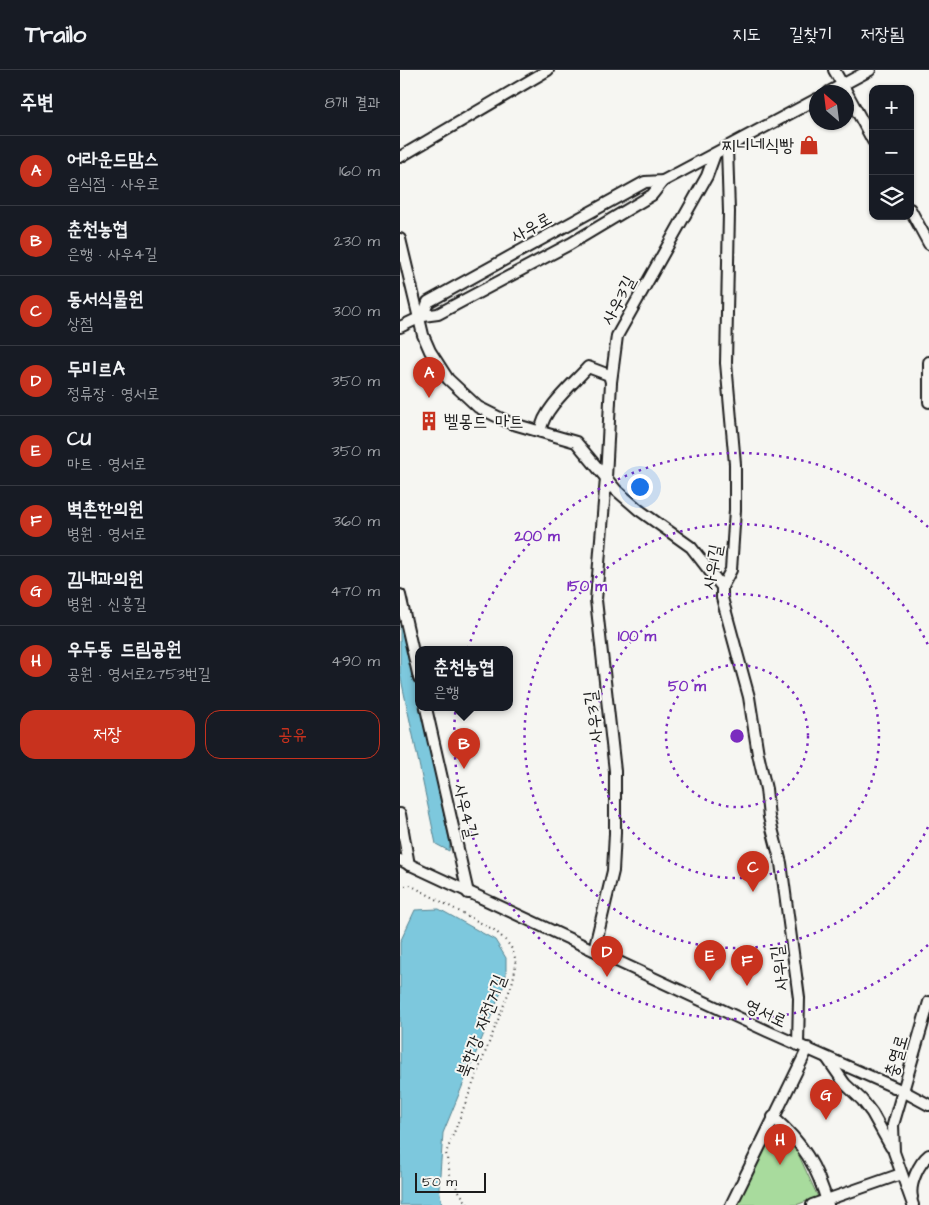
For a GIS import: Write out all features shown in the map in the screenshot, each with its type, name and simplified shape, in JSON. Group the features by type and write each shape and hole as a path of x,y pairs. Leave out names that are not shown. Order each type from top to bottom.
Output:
{"street":[{"path":"400,157 548,70"},
{"path":"834,70 842,85"},
{"path":"851,85 870,70"},
{"name":"사우로","path":"400,327 420,317 438,314 570,244 652,195 663,181 809,103"},
{"path":"854,106 869,134"},
{"name":"사우1길","path":"727,147 729,212 726,364 735,464 735,501 731,570 722,587 722,598 749,697 766,788 769,817 781,863 799,998 803,1047"},
{"name":"사우3길","path":"594,950 613,871 615,771 596,600 606,478 611,382 617,336 708,176 714,154"},
{"name":"사우로","path":"420,317 428,302 645,182 663,181"},
{"path":"914,216 929,244"},
{"path":"400,239 430,351 448,379 478,407 510,422 576,442 616,490 639,510 690,547 722,587"},
{"path":"541,430 541,426 554,404 588,367 609,375 611,382"},
{"path":"929,367 929,402"},
{"path":"400,595 415,661"},
{"name":"사우4길","path":"427,711 468,893"},
{"path":"400,814 404,862"},
{"name":"영서로","path":"404,862 803,1047 903,1091"},
{"name":"충열로","path":"929,1002 903,1091 929,1105"},
{"path":"732,1205 803,1047"},
{"path":"826,1057 845,1084 862,1100 872,1113 894,1153 913,1205"},
{"path":"894,1153 893,1125 903,1091"},
{"path":"773,1116 789,1131 809,1155 827,1203"},
{"path":"913,1205 911,1191 916,1174 929,1155"},
{"path":"812,1205 827,1203 901,1174"}],"path":[{"name":"북한강 자전거길","path":"400,887 410,885 494,930 505,939 515,952 515,971 512,984 446,1153 451,1179 468,1205"}],"green space":[{"path":"777,1126 789,1134 818,1197 796,1205 736,1205"}],"water":[{"path":"400,608 415,679 415,711 422,711 450,843 449,851 436,844 400,674"},
{"path":"439,909 495,940 506,958 506,980 443,1133 439,1188 442,1205 400,1205 400,942 415,910"}],"place":[{"name":"찌니네식빵","path":"809,145"},
{"name":"어라운드맘스","path":"429,398"},
{"name":"벨몽드 마트","path":"429,421"},
{"name":"춘천농협","path":"464,769"},
{"name":"동서식물원","path":"753,892"},
{"name":"두미르A","path":"607,977"},
{"name":"CU","path":"710,981"},
{"name":"벽촌한의원","path":"747,986"},
{"name":"김내과의원","path":"826,1120"},
{"name":"우두동 드림공원","path":"780,1165"}]}
